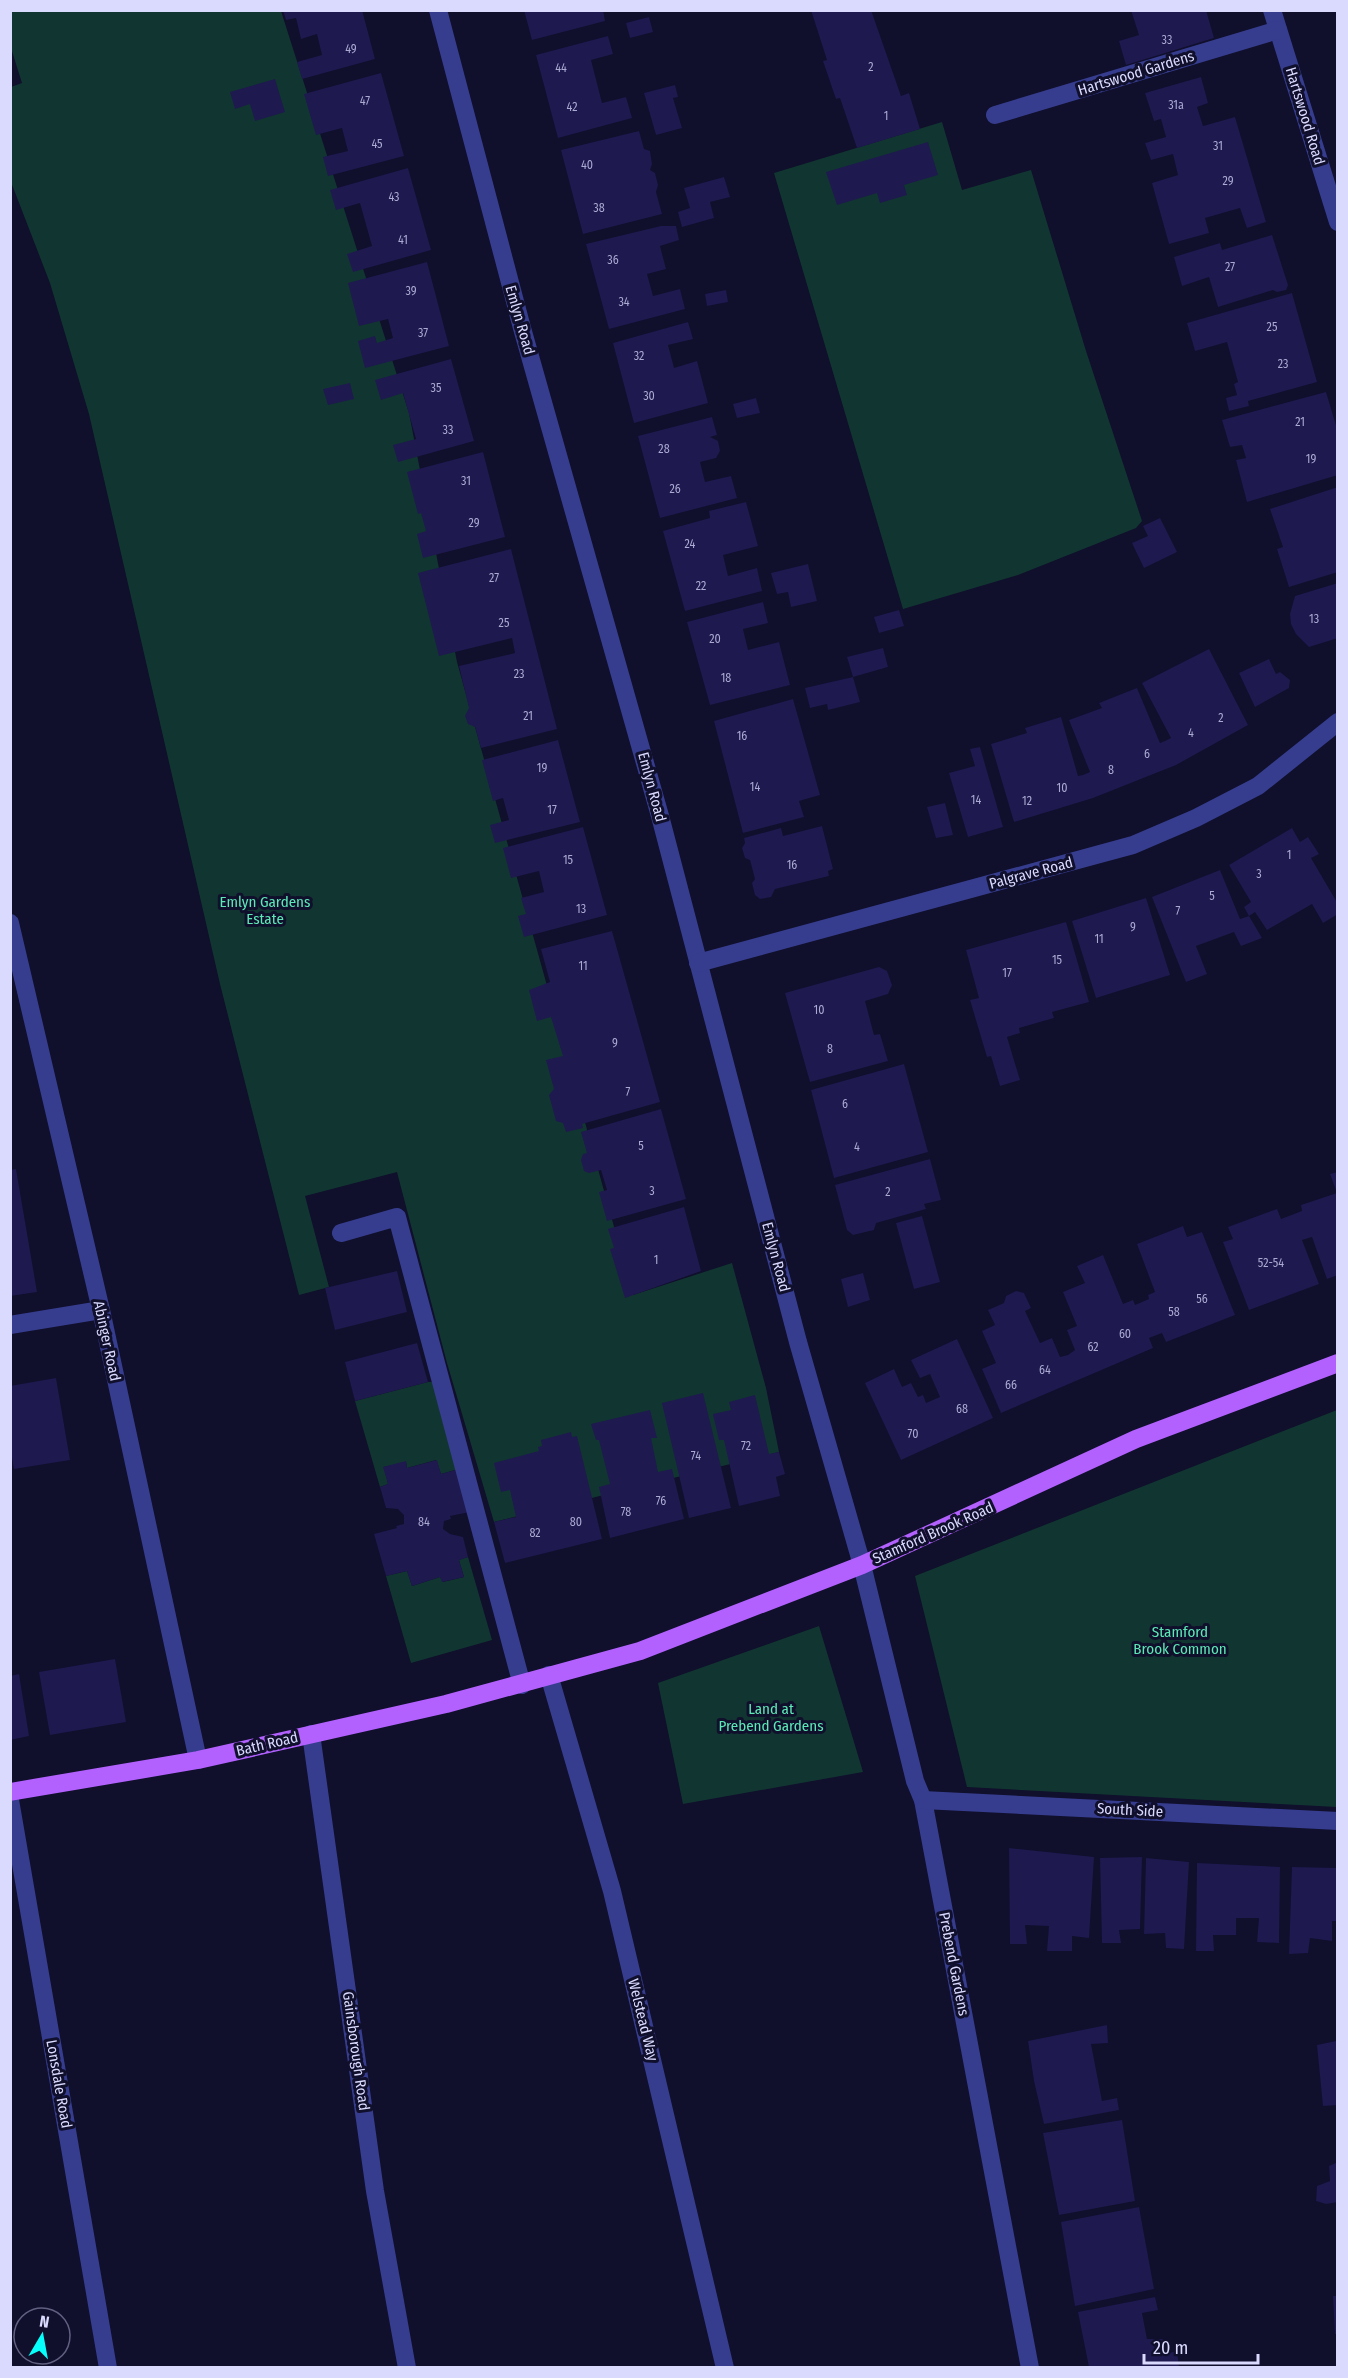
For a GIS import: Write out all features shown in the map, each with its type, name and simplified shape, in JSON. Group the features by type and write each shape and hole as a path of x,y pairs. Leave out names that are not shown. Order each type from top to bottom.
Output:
{"main road":[{"name":"Stamford Brook Road","path":"522,1685 549,1675 640,1651 862,1565 1136,1439 1338,1363"},
{"name":"Bath Road","path":"10,1792 198,1760 522,1685"}],"street":[{"name":"Emlyn Road","path":"438,10 522,328 600,598 798,1342 862,1565"},
{"name":"Hartswood Road","path":"1272,10 1338,222"},
{"name":"Hartswood Gardens","path":"995,116 1278,30"},
{"name":"Palgrave Road","path":"698,963 1133,845 1196,818 1258,786 1338,723"},
{"name":"Abinger Road","path":"10,923 101,1310 198,1760"},
{"path":"341,1233 397,1217 522,1685"},
{"path":"10,1325 101,1310"},
{"name":"Prebend Gardens","path":"862,1565 915,1781 923,1800 1030,2367"},
{"name":"Welstead Way","path":"549,1675 612,1891 725,2367"},
{"name":"Gainsborough Road","path":"311,1734 375,2191 407,2367"},
{"name":"Lonsdale Road","path":"10,1800 108,2367"},
{"name":"South Side","path":"923,1800 1338,1821"}],"green space":[{"name":"Emlyn Gardens Estate","path":"11,11 281,11 409,413 457,662 633,1295 732,1263 766,1388 779,1452 494,1522 447,1363 397,1172 305,1196 329,1287 299,1295 220,984 89,414 50,283 11,182 11,87 22,83 11,48"},
{"path":"942,122 962,190 1031,170 1086,351 1142,521 1136,528 1018,575 903,609 774,173"},
{"path":"434,1382 459,1469 441,1474 436,1460 407,1468 406,1462 384,1467 388,1484 380,1487 355,1401"},
{"name":"Stamford Brook Common","path":"1337,1410 1337,1807 967,1787 915,1576"},
{"path":"468,1557 492,1640 411,1663 386,1576 407,1571 412,1586 440,1577 443,1582 464,1577 459,1560"},
{"name":"Land at Prebend Gardens","path":"819,1626 863,1772 683,1804 658,1683"}],"building":[{"path":"283,10 362,10 375,59 302,79 297,62 322,55 317,34 301,39 296,18 286,20"},
{"path":"524,10 603,10 605,21 532,40"},
{"path":"811,10 871,10 901,96 909,93 920,129 857,148 840,98 836,99 823,61 827,60"},
{"path":"1131,10 1206,10 1214,38 1126,65 1119,41 1139,35"},
{"path":"649,17 653,32 630,38 626,23"},
{"path":"608,36 613,54 591,60 602,103 626,97 632,118 558,138 536,55"},
{"path":"381,73 404,156 328,176 323,157 348,151 342,128 316,135 304,94"},
{"path":"1201,77 1208,103 1197,107 1203,126 1235,117 1266,222 1247,228 1240,208 1205,218 1209,233 1169,244 1152,183 1178,175 1173,154 1151,160 1145,143 1166,137 1161,119 1154,121 1145,93"},
{"path":"275,79 285,112 255,121 250,104 235,109 230,92"},
{"path":"675,85 678,97 673,98 682,128 656,135 644,93"},
{"path":"639,131 644,149 650,151 652,164 650,170 655,173 658,185 656,192 662,214 583,234 561,150"},
{"path":"928,142 938,175 904,185 907,195 880,203 877,193 837,205 826,172"},
{"path":"408,168 431,250 353,272 347,254 372,246 360,203 336,210 330,190"},
{"path":"724,177 730,197 710,202 714,218 682,227 678,212 690,208 684,188"},
{"path":"661,226 676,226 679,240 660,246 666,269 647,274 653,296 680,289 685,309 609,329 586,244"},
{"path":"1272,235 1288,285 1286,290 1277,292 1273,290 1218,307 1209,277 1182,286 1174,257 1220,243 1222,250"},
{"path":"427,262 449,346 365,368 358,341 375,336 377,343 393,338 388,319 359,326 348,283"},
{"path":"726,290 728,302 707,306 705,294"},
{"path":"1292,293 1317,382 1248,401 1249,406 1229,411 1226,398 1237,395 1234,384 1238,382 1227,342 1195,351 1187,323"},
{"path":"688,322 693,339 668,345 674,368 697,361 708,403 634,423 613,343"},
{"path":"451,359 474,441 398,462 393,445 416,439 403,393 381,400 375,380"},
{"path":"350,383 354,399 328,405 323,389"},
{"path":"1326,392 1338,432 1338,475 1247,502 1236,460 1246,458 1242,445 1230,447 1222,420"},
{"path":"756,398 760,413 737,418 733,404"},
{"path":"712,417 717,435 710,437 718,441 720,451 716,458 700,462 705,482 731,476 737,498 660,518 638,436"},
{"path":"483,452 505,537 423,558 417,534 426,531 421,513 418,514 407,472"},
{"path":"1338,487 1338,572 1289,587 1277,549 1283,547 1270,509"},
{"path":"746,502 758,546 723,555 728,576 757,568 762,591 685,611 663,531 710,518 709,511"},
{"path":"1160,518 1177,552 1144,568 1132,543 1148,536 1143,526"},
{"path":"511,549 557,729 481,748 475,727 468,724 465,716 469,708 459,666 515,653 512,638 439,656 418,573"},
{"path":"808,564 817,601 791,607 788,592 777,594 771,573"},
{"path":"1338,583 1338,638 1309,647 1296,634 1291,624 1290,614 1295,596"},
{"path":"763,602 768,623 743,629 748,650 779,642 790,685 710,705 687,622"},
{"path":"899,610 904,626 879,633 874,617"},
{"path":"883,648 888,667 853,677 847,657"},
{"path":"1209,649 1248,725 1176,765 1093,798 1014,822 991,744 1027,733 1025,728 1061,717 1078,776 1083,775 1090,772 1069,720 1102,708 1099,703 1137,688 1160,743 1165,741 1171,738 1142,683"},
{"path":"1269,659 1276,674 1280,672 1290,680 1289,688 1255,707 1239,673"},
{"path":"853,677 860,702 828,710 827,704 810,708 805,688"},
{"path":"793,699 820,795 799,801 804,817 743,833 714,721"},
{"path":"558,740 580,822 495,843 490,825 509,820 503,798 493,801 482,760"},
{"path":"980,747 1003,827 968,837 949,773 975,766 970,749"},
{"path":"945,803 953,835 936,838 927,807"},
{"path":"822,826 833,869 828,871 829,876 775,889 771,897 760,899 755,895 752,883 755,879 750,860 745,858 742,848 745,843 744,838 781,828 783,836"},
{"path":"583,827 607,915 524,937 518,916 526,914 521,898 544,892 539,871 511,878 503,848"},
{"path":"1292,828 1300,842 1308,837 1319,854 1311,858 1338,904 1338,914 1323,923 1312,904 1267,930 1255,912 1249,916 1244,907 1251,902 1229,865"},
{"path":"1220,870 1240,919 1249,916 1262,938 1241,946 1234,932 1196,946 1207,974 1186,982 1152,897"},
{"path":"1146,898 1170,975 1096,998 1072,921"},
{"path":"1066,922 1089,1002 1052,1012 1054,1018 1019,1028 1020,1033 1007,1037 1020,1080 1000,1086 991,1056 987,1057 970,1000 979,998 966,950"},
{"path":"612,931 660,1102 582,1124 583,1128 566,1132 563,1123 556,1121 549,1095 554,1089 546,1060 563,1056 551,1017 537,1021 529,990 550,982 541,949"},
{"path":"879,967 887,971 892,985 888,994 865,1001 874,1035 880,1034 888,1061 810,1082 785,993"},
{"path":"904,1064 928,1152 834,1178 811,1090"},
{"path":"661,1109 686,1199 607,1221 599,1192 607,1190 601,1170 589,1173 584,1171 581,1160 583,1154 587,1153 581,1132"},
{"path":"930,1159 941,1200 924,1204 926,1209 876,1223 874,1230 853,1235 847,1230 835,1185"},
{"path":"16,1169 37,1292 10,1296 10,1170"},
{"path":"1338,1172 1338,1275 1327,1279 1312,1237 1302,1240 1319,1284 1249,1310 1223,1242 1233,1239 1228,1227 1277,1209 1281,1219 1302,1211 1301,1205 1337,1193 1330,1174"},
{"path":"684,1207 701,1271 625,1298 610,1249 614,1248 608,1229"},
{"path":"922,1216 940,1282 914,1289 896,1223"},
{"path":"1183,1226 1187,1237 1202,1232 1235,1315 1166,1342 1162,1333 1149,1338 1153,1348 1001,1413 982,1369 996,1363 982,1331 995,1325 988,1310 1004,1303 1006,1296 1016,1291 1024,1293 1031,1308 1025,1311 1040,1343 1052,1338 1060,1357 1068,1355 1075,1350 1067,1330 1077,1326 1063,1292 1085,1283 1077,1266 1103,1255 1123,1304 1133,1300 1135,1305 1149,1299 1148,1295 1155,1292 1137,1244"},
{"path":"397,1271 407,1312 335,1330 325,1288"},
{"path":"863,1273 870,1300 848,1307 841,1279"},
{"path":"957,1339 993,1418 901,1460 865,1383 894,1369 902,1387 911,1383 918,1397 923,1395 926,1403 940,1397 930,1374 920,1378 911,1360"},
{"path":"417,1343 428,1382 355,1401 345,1362"},
{"path":"56,1378 70,1460 14,1469 10,1447 10,1386"},
{"path":"703,1393 731,1508 689,1518 662,1403"},
{"path":"755,1395 769,1454 779,1452 785,1474 776,1477 780,1496 739,1506 724,1440 719,1440 713,1414 731,1410 729,1402"},
{"path":"650,1410 657,1438 651,1438 658,1472 672,1469 684,1519 610,1538 599,1487 610,1484 599,1440 596,1440 591,1424"},
{"path":"571,1432 572,1437 577,1436 602,1539 505,1563 494,1522 516,1517 510,1490 501,1492 494,1463 539,1451 538,1447 542,1446 541,1440"},
{"path":"437,1460 441,1474 459,1469 470,1512 450,1516 451,1519 444,1521 443,1529 450,1534 463,1537 468,1557 459,1560 464,1577 442,1582 440,1577 412,1586 407,1571 386,1576 374,1534 404,1524 404,1515 398,1509 386,1508 380,1487 388,1484 383,1467 406,1461 407,1468"},
{"path":"115,1659 126,1722 50,1735 39,1672"},
{"path":"19,1674 29,1736 10,1740 10,1676"},
{"path":"1009,1848 1094,1857 1089,1938 1072,1936 1072,1951 1047,1951 1049,1926 1025,1925 1027,1944 1010,1944"},
{"path":"1142,1857 1140,1929 1119,1930 1121,1943 1102,1943 1100,1858"},
{"path":"1146,1858 1189,1862 1184,1949 1166,1948 1165,1933 1144,1934"},
{"path":"1197,1863 1280,1867 1279,1943 1257,1942 1259,1918 1236,1918 1236,1935 1213,1935 1214,1951 1196,1951"},
{"path":"1292,1867 1338,1868 1338,1921 1332,1921 1332,1941 1310,1938 1308,1953 1289,1954"},
{"path":"1107,2025 1108,2043 1091,2044 1102,2101 1117,2098 1119,2110 1044,2124 1028,2041"},
{"path":"1338,2041 1338,2105 1323,2106 1317,2045"},
{"path":"1122,2120 1135,2201 1059,2215 1043,2133"},
{"path":"1338,2162 1338,2202 1326,2204 1316,2201 1317,2186 1330,2181 1329,2166"},
{"path":"1139,2207 1154,2289 1075,2306 1061,2222"},
{"path":"1333,2296 1338,2296 1338,2334 1335,2334"},
{"path":"1155,2297 1158,2310 1142,2313 1147,2339 1163,2339 1165,2354 1177,2351 1179,2367 1089,2367 1078,2312"}]}
